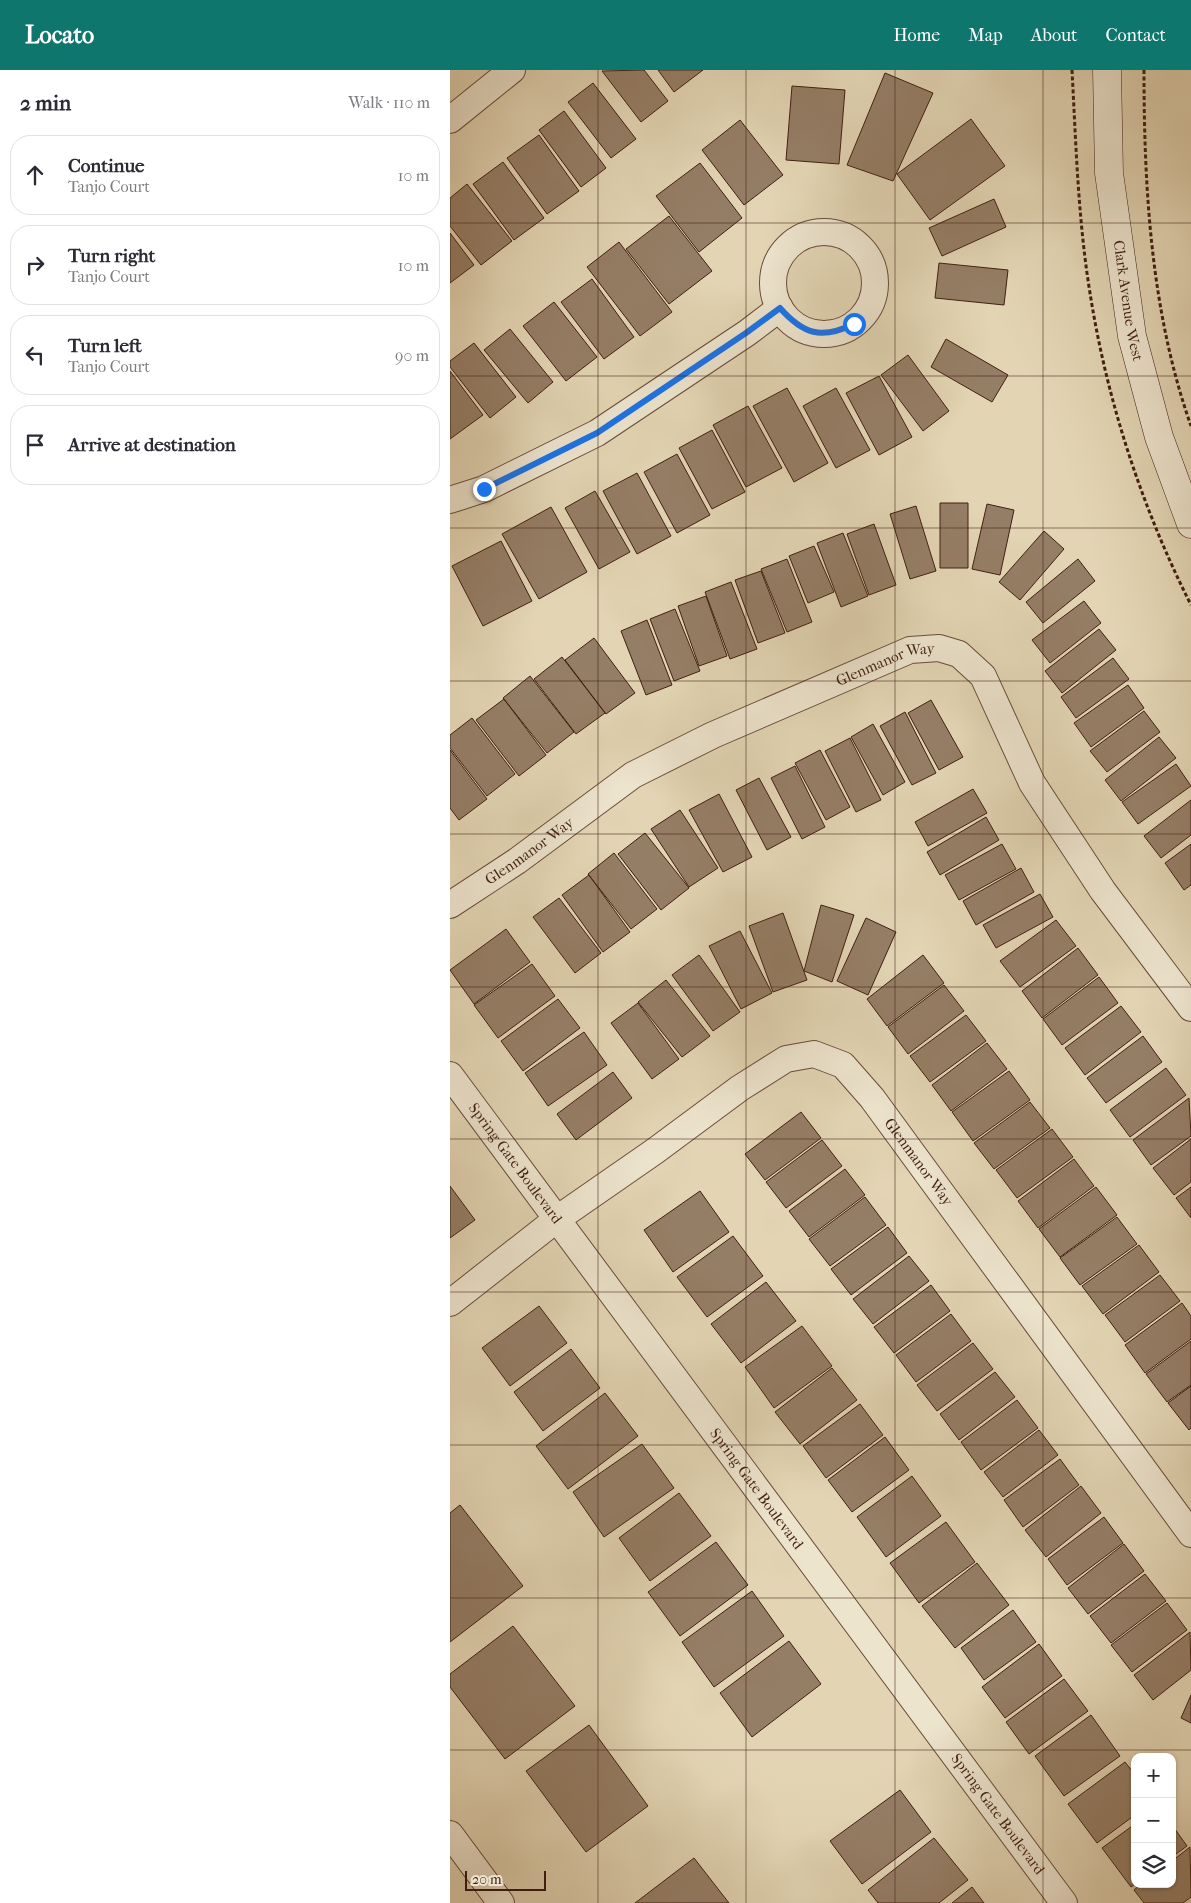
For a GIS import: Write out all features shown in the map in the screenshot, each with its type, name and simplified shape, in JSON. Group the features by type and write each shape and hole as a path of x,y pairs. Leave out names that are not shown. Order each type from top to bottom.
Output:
{"street":[{"path":"450,120 512,70"},
{"name":"Clark Avenue West","path":"1107,70 1109,173 1132,336 1159,437 1191,524"},
{"path":"450,500 484,489 597,433 780,308"},
{"name":"Glenmanor Way","path":"450,905 517,861 633,775 713,735 910,650 940,648 959,654 983,676 1032,783 1104,891 1191,1008"},
{"name":"Glenmanor Way","path":"450,1303 557,1219 655,1151 740,1088 786,1059 814,1054 844,1065 878,1106 1191,1534"},
{"name":"Spring Gate Boulevard","path":"450,1075 1064,1903"},
{"path":"450,1834 501,1903"}],"path":[{"name":"Clark Avenue West","path":"1144,70 1144,119 1150,239 1157,293 1170,350 1191,426"}],"building":[{"path":"644,70 668,101 641,122 602,71"},
{"path":"658,70 703,70 674,92"},
{"path":"885,73 933,93 893,181 847,165"},
{"path":"593,83 636,139 611,158 568,102"},
{"path":"792,86 845,90 839,164 786,160"},
{"path":"564,111 606,168 581,187 539,130"},
{"path":"971,119 1005,166 930,220 897,174"},
{"path":"740,120 783,175 744,205 702,150"},
{"path":"539,135 579,191 547,214 507,158"},
{"path":"503,162 544,218 514,240 473,184"},
{"path":"700,163 742,218 699,252 656,196"},
{"path":"467,184 512,241 481,265 450,226 450,198"},
{"path":"994,199 1006,227 942,256 929,228"},
{"path":"669,216 712,271 669,304 626,249"},
{"path":"450,233 474,265 450,283"},
{"path":"619,242 672,312 640,336 587,267"},
{"path":"939,263 1008,270 1004,305 935,298"},
{"path":"592,279 634,337 604,359 561,302"},
{"path":"554,302 597,357 566,381 523,326"},
{"path":"510,329 553,382 528,403 484,350"},
{"path":"946,339 1008,375 992,402 931,367"},
{"path":"474,343 516,397 490,418 450,367 450,361"},
{"path":"908,355 949,411 923,431 881,375"},
{"path":"450,371 483,415 450,439"},
{"path":"879,376 912,437 879,455 846,393"},
{"path":"787,388 828,463 794,482 753,406"},
{"path":"836,388 870,450 836,468 803,406"},
{"path":"748,406 782,468 746,487 713,425"},
{"path":"712,430 745,492 712,509 679,448"},
{"path":"677,454 710,515 677,533 644,472"},
{"path":"637,473 671,536 637,554 603,491"},
{"path":"595,491 630,552 599,569 565,508"},
{"path":"940,503 968,503 968,568 940,568"},
{"path":"987,504 1014,510 1000,575 972,569"},
{"path":"916,506 936,571 910,579 890,514"},
{"path":"551,507 587,572 539,599 502,534"},
{"path":"874,524 896,585 869,595 847,534"},
{"path":"1044,531 1064,549 1020,600 999,582"},
{"path":"843,533 868,596 841,607 817,543"},
{"path":"501,541 532,601 483,626 452,566"},
{"path":"814,546 834,592 808,603 789,556"},
{"path":"787,559 812,622 787,632 761,569"},
{"path":"1078,559 1095,581 1043,623 1026,602"},
{"path":"761,571 785,633 758,643 735,580"},
{"path":"731,582 757,649 730,659 705,592"},
{"path":"706,596 727,656 699,666 678,606"},
{"path":"1084,601 1101,623 1050,663 1032,640"},
{"path":"675,609 700,671 674,681 650,619"},
{"path":"647,620 672,685 646,695 621,631"},
{"path":"1099,629 1116,650 1062,693 1045,671"},
{"path":"594,638 635,693 606,714 565,660"},
{"path":"562,657 605,713 576,734 534,679"},
{"path":"1113,658 1129,679 1076,718 1061,697"},
{"path":"530,676 574,732 547,753 503,698"},
{"path":"1128,685 1144,708 1091,747 1074,723"},
{"path":"504,699 546,755 519,776 476,720"},
{"path":"931,700 963,757 939,770 908,713"},
{"path":"1144,711 1160,732 1107,772 1090,751"},
{"path":"905,712 936,773 912,785 880,726"},
{"path":"472,718 515,774 487,796 450,748 450,735"},
{"path":"873,724 905,782 883,795 851,737"},
{"path":"1159,737 1176,758 1121,801 1105,780"},
{"path":"850,738 881,800 856,812 825,751"},
{"path":"450,750 487,799 459,820 450,808"},
{"path":"820,750 850,807 826,820 795,763"},
{"path":"1176,764 1191,786 1138,824 1122,802"},
{"path":"795,766 825,827 802,839 771,778"},
{"path":"759,778 791,837 767,850 736,790"},
{"path":"973,789 987,813 928,846 915,822"},
{"path":"719,794 752,857 723,872 689,810"},
{"path":"1191,800 1191,835 1161,858 1144,836"},
{"path":"680,810 718,868 689,887 651,829"},
{"path":"986,817 999,840 940,875 927,852"},
{"path":"645,833 689,888 661,910 618,854"},
{"path":"1002,844 1016,869 959,900 945,875"},
{"path":"1191,844 1191,885 1184,890 1165,863"},
{"path":"614,853 657,909 631,929 588,874"},
{"path":"1021,868 1034,892 976,925 963,901"},
{"path":"589,875 630,932 603,952 562,895"},
{"path":"1040,894 1053,917 996,948 983,925"},
{"path":"559,898 601,953 575,973 533,917"},
{"path":"821,905 854,915 832,982 804,971"},
{"path":"783,913 807,980 773,992 749,926"},
{"path":"866,918 896,932 868,995 837,981"},
{"path":"1056,920 1076,946 1020,987 1000,961"},
{"path":"506,929 530,962 474,1004 450,970"},
{"path":"740,931 772,993 741,1009 709,946"},
{"path":"1078,948 1098,975 1042,1018 1022,991"},
{"path":"699,955 740,1012 713,1031 672,975"},
{"path":"923,955 944,983 887,1026 867,999"},
{"path":"532,964 555,996 498,1038 474,1005"},
{"path":"1099,977 1118,1003 1062,1045 1043,1019"},
{"path":"666,980 710,1036 682,1057 638,1002"},
{"path":"944,985 964,1011 908,1054 888,1027"},
{"path":"558,999 580,1028 523,1071 501,1041"},
{"path":"638,1003 679,1059 652,1079 611,1023"},
{"path":"1121,1006 1141,1032 1085,1075 1065,1048"},
{"path":"966,1015 986,1041 930,1082 910,1056"},
{"path":"584,1032 607,1065 548,1106 525,1073"},
{"path":"1143,1036 1162,1062 1106,1103 1087,1078"},
{"path":"987,1043 1007,1069 951,1111 932,1085"},
{"path":"1166,1068 1186,1095 1130,1137 1110,1110"},
{"path":"1009,1071 1030,1100 973,1141 952,1112"},
{"path":"613,1072 632,1098 576,1140 557,1114"},
{"path":"1189,1098 1191,1136 1151,1165 1133,1140"},
{"path":"1030,1102 1050,1128 994,1169 974,1143"},
{"path":"801,1112 821,1138 765,1180 745,1154"},
{"path":"1052,1129 1073,1157 1017,1198 996,1170"},
{"path":"1191,1139 1191,1182 1174,1195 1153,1168"},
{"path":"822,1140 842,1166 786,1208 766,1182"},
{"path":"1074,1159 1094,1186 1038,1228 1018,1201"},
{"path":"845,1169 865,1195 809,1237 789,1211"},
{"path":"450,1186 475,1220 450,1238"},
{"path":"1096,1187 1117,1215 1060,1257 1039,1229"},
{"path":"1191,1187 1191,1218 1176,1198"},
{"path":"700,1191 729,1232 673,1272 644,1230"},
{"path":"865,1197 886,1225 830,1266 809,1239"},
{"path":"1117,1217 1137,1244 1080,1285 1060,1258"},
{"path":"888,1227 907,1253 851,1295 831,1269"},
{"path":"733,1236 763,1276 707,1317 677,1277"},
{"path":"1139,1245 1159,1272 1103,1314 1082,1286"},
{"path":"909,1256 929,1281 873,1324 853,1299"},
{"path":"1160,1275 1180,1301 1125,1342 1105,1315"},
{"path":"766,1282 796,1321 741,1363 711,1324"},
{"path":"931,1285 950,1311 894,1353 874,1327"},
{"path":"1182,1303 1191,1316 1191,1339 1145,1373 1125,1345"},
{"path":"539,1306 567,1343 510,1386 482,1348"},
{"path":"951,1314 971,1341 916,1382 896,1355"},
{"path":"802,1326 832,1366 774,1408 745,1367"},
{"path":"1191,1341 1191,1385 1167,1402 1146,1374"},
{"path":"973,1343 993,1369 937,1411 917,1385"},
{"path":"571,1349 600,1388 543,1431 514,1392"},
{"path":"832,1368 857,1400 800,1444 775,1412"},
{"path":"995,1372 1015,1397 959,1440 940,1414"},
{"path":"1191,1386 1191,1428 1189,1430 1168,1403"},
{"path":"605,1393 638,1436 568,1489 536,1446"},
{"path":"1017,1400 1038,1428 981,1470 961,1442"},
{"path":"860,1404 883,1435 826,1478 803,1446"},
{"path":"1039,1430 1058,1455 1003,1497 984,1472"},
{"path":"885,1437 909,1470 852,1512 828,1480"},
{"path":"642,1444 674,1488 604,1537 573,1492"},
{"path":"1060,1459 1079,1485 1023,1527 1004,1500"},
{"path":"912,1476 941,1516 886,1557 857,1517"},
{"path":"1081,1486 1101,1513 1046,1557 1025,1530"},
{"path":"679,1493 711,1536 650,1581 619,1538"},
{"path":"460,1505 523,1586 450,1642 450,1513"},
{"path":"1104,1517 1123,1543 1067,1585 1048,1559"},
{"path":"946,1522 975,1562 919,1603 890,1563"},
{"path":"716,1542 748,1585 680,1636 648,1592"},
{"path":"1124,1544 1144,1571 1088,1614 1068,1588"},
{"path":"977,1563 1009,1605 955,1648 922,1606"},
{"path":"1145,1574 1166,1601 1111,1643 1090,1616"},
{"path":"752,1591 784,1636 714,1687 682,1642"},
{"path":"1167,1603 1187,1630 1132,1672 1111,1645"},
{"path":"1013,1610 1036,1642 984,1680 961,1648"},
{"path":"513,1626 575,1706 505,1759 450,1687 450,1674"},
{"path":"1190,1632 1191,1670 1153,1700 1134,1675"},
{"path":"789,1641 821,1684 752,1737 720,1693"},
{"path":"1039,1644 1062,1676 1005,1718 982,1687"},
{"path":"1064,1679 1088,1711 1029,1754 1006,1722"},
{"path":"1191,1695 1191,1723 1181,1718"},
{"path":"1091,1715 1120,1756 1064,1796 1035,1756"},
{"path":"589,1725 648,1806 586,1852 526,1771"},
{"path":"1125,1762 1131,1770 1131,1818 1097,1843 1068,1804"},
{"path":"900,1790 931,1832 862,1884 830,1841"},
{"path":"1131,1827 1131,1887 1102,1848"},
{"path":"1176,1831 1187,1846 1176,1854"},
{"path":"934,1838 968,1880 939,1903 878,1903 868,1890"},
{"path":"1190,1847 1191,1897 1183,1903 1144,1903 1134,1890 1136,1888 1176,1888 1176,1858"},
{"path":"694,1858 729,1903 635,1903"},
{"path":"972,1887 984,1903 952,1903"}],"route":[{"path":"484,489 597,433 780,308 792,322 806,330 822,334 839,332 854,324"}]}
